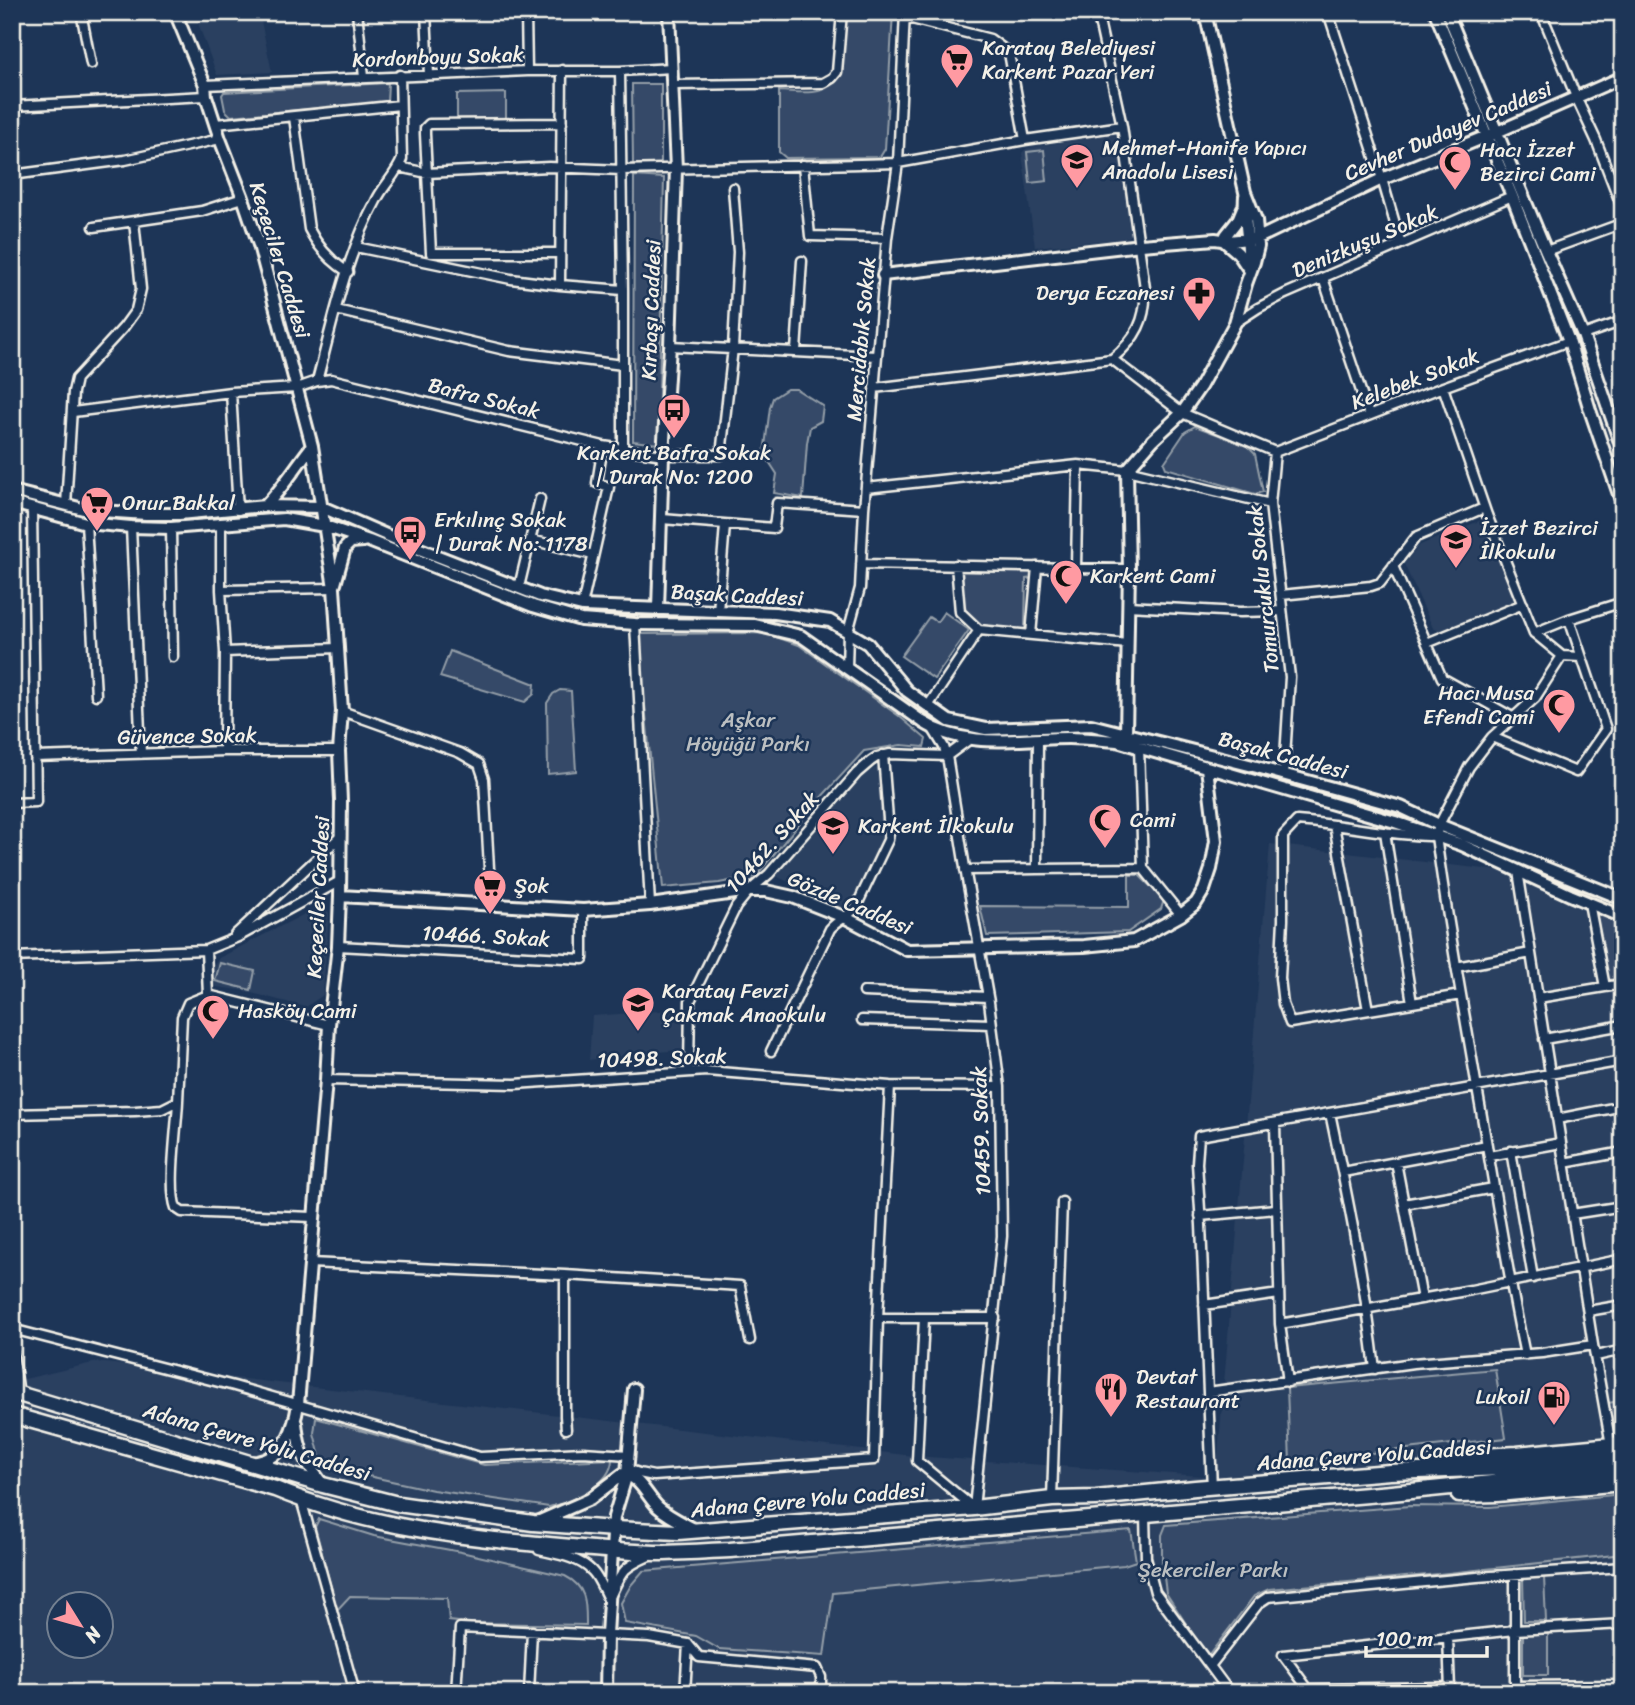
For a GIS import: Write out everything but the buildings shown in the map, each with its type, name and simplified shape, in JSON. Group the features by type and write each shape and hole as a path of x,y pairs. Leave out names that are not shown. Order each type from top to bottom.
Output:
{"highway":[{"name":"Adana Çevre Yolu Caddesi","path":"16,1393 323,1485 398,1504 533,1523 614,1530 678,1532 1390,1472 1506,1468 1623,1457"},
{"name":"Adana Çevre Yolu Caddesi","path":"12,1415 275,1489 348,1513 407,1527 484,1539 658,1553 730,1550 1391,1493 1623,1470"},
{"path":"1390,1472 1467,1457 1617,1445"},
{"path":"1391,1493 1497,1494 1623,1483"}],"street":[{"path":"81,12 91,64"},
{"name":"Keçeciler Caddesi","path":"176,12 259,245 312,446 334,588 342,711 339,751 341,836 338,946 296,1417"},
{"path":"357,12 364,77"},
{"path":"426,12 429,75"},
{"path":"526,12 527,71"},
{"name":"Kırbaşı Caddesi","path":"658,609 676,169 669,12"},
{"path":"673,85 823,83 837,72 842,12"},
{"path":"874,388 1112,359 1130,341 1145,310 1146,288 1122,126 1097,12"},
{"path":"1126,734 1129,569 1127,470 1153,440 1182,413 1200,387 1235,323 1253,234 1253,212 1245,197 1205,12"},
{"path":"1328,12 1401,244"},
{"path":"1435,12 1583,335 1623,451"},
{"path":"1447,12 1512,196 1569,341 1623,506"},
{"path":"1541,12 1623,210"},
{"path":"905,15 990,39 1009,53 1025,140"},
{"name":"Mercidabık Sokak","path":"847,668 848,632 860,588 883,275 898,163 905,15"},
{"name":"Kordonboyu Sokak","path":"12,106 364,77 672,68"},
{"path":"560,285 562,71"},
{"path":"620,71 623,449"},
{"path":"317,381 356,247 376,199 402,159 400,75"},
{"name":"Cevher Dudayev Caddesi","path":"883,275 1253,234 1289,222 1382,179 1623,77"},
{"path":"216,124 400,105"},
{"path":"293,117 309,229 326,255 348,272"},
{"path":"429,263 431,253 425,128 429,124 562,123"},
{"path":"399,167 427,173 549,167 622,170 898,163 1122,126"},
{"path":"12,176 125,160 220,139"},
{"path":"803,165 810,236 887,238"},
{"path":"733,188 738,252 733,348"},
{"name":"Denizkuşu Sokak","path":"1235,323 1270,301 1512,196"},
{"path":"1245,197 1238,220 1221,238 1238,253 1248,268"},
{"path":"94,227 202,211 243,198"},
{"path":"66,505 76,379 136,310 141,289 134,221"},
{"path":"1546,251 1623,223"},
{"path":"1245,284 1256,254 1253,234"},
{"path":"356,247 511,279 623,290"},
{"path":"431,253 560,253"},
{"path":"796,351 802,261"},
{"path":"1323,278 1368,415"},
{"path":"336,310 509,351 623,365"},
{"path":"1583,335 1623,321"},
{"name":"Kelebek Sokak","path":"1275,452 1569,341"},
{"path":"670,346 877,356"},
{"name":"Bafra Sokak","path":"73,412 231,392 297,388 331,379 603,446 663,455 721,456 733,348"},
{"path":"1112,359 1182,413 1275,452"},
{"path":"1443,387 1484,508 1534,633 1562,656 1581,657"},
{"path":"231,392 238,510"},
{"path":"265,506 281,490 312,446"},
{"path":"582,606 609,487 597,483 603,446"},
{"name":"Tomurcuklu Sokak","path":"1275,452 1270,504 1290,677 1284,774"},
{"path":"866,488 1078,465 1127,470 1270,504"},
{"path":"1076,568 1078,465"},
{"name":"Başak Caddesi","path":"12,491 87,510 146,514 179,514 265,506 322,507 407,544 540,596 582,606 775,612 830,621 868,644 907,691 949,721 986,729 1091,725 1401,807 1462,845 1623,917"},
{"path":"519,587 540,499"},
{"name":"Başak Caddesi","path":"12,503 86,523 131,527 171,528 284,519 325,526 533,606 581,620 635,624 755,625 801,636 932,727 970,739 1071,738 1117,741 1395,822 1437,830 1623,900"},
{"path":"662,519 775,528 777,503 864,509"},
{"path":"12,803 36,802 32,508"},
{"path":"1281,595 1380,583 1416,537 1484,508"},
{"path":"86,523 96,695"},
{"path":"221,524 225,652 224,751"},
{"path":"718,611 725,525"},
{"path":"131,527 141,754"},
{"path":"171,528 173,657"},
{"path":"531,540 593,555"},
{"path":"221,590 334,588 345,548 351,542 369,541"},
{"path":"861,564 1129,569"},
{"path":"957,565 960,612 979,630 1128,644"},
{"path":"1393,566 1442,678 1514,718"},
{"path":"1031,635 1037,567"},
{"path":"1534,633 1623,602"},
{"path":"1427,643 1522,604"},
{"path":"1128,606 1240,612 1282,611"},
{"path":"1492,737 1576,772 1606,729 1569,619"},
{"path":"635,624 650,905"},
{"path":"928,706 979,630"},
{"path":"225,652 338,648"},
{"path":"1525,1354 1510,1282 1447,916 1437,830 1469,767 1492,737 1535,698 1562,656"},
{"path":"342,711 460,753 479,764 484,779 491,904"},
{"name":"10459. Sokak","path":"932,727 947,756 988,997 1000,1087 1002,1236 974,1507"},
{"path":"1037,869 1038,738"},
{"path":"771,1051 830,929 856,907 888,840 883,755 899,753 947,756 970,739"},
{"path":"1139,747 1143,868 1181,915"},
{"name":"Güvence Sokak","path":"35,757 224,751 339,751"},
{"name":"10462. Sokak","path":"689,1071 690,1001 736,907 748,891 769,874 857,773 883,755"},
{"name":"Gözde Caddesi","path":"340,896 583,909 650,905 748,891 780,893 846,918 907,950 1084,946 1134,941 1181,915 1196,903 1204,890 1216,841 1207,768"},
{"path":"1437,830 1411,835 1297,821 1283,836 1280,978 1283,1004 1290,1023 1461,995"},
{"path":"1334,825 1368,1010"},
{"path":"1385,832 1412,1003"},
{"path":"227,942 341,836"},
{"path":"965,870 1143,868"},
{"path":"1518,871 1593,1345 1617,1445"},
{"path":"12,957 206,950 227,942 340,881"},
{"path":"1589,903 1605,987"},
{"name":"10466. Sokak","path":"338,946 583,959 583,909"},
{"path":"206,950 208,995"},
{"path":"1456,967 1531,953"},
{"path":"1538,998 1623,984"},
{"path":"864,992 988,997"},
{"path":"313,1217 182,1212 176,1208 173,1197 182,1017 188,1003 208,995 329,1026"},
{"path":"862,1020 991,1024"},
{"path":"1544,1039 1623,1025"},
{"path":"1212,1488 1197,1163 1199,1136 1623,1061"},
{"name":"10498. Sokak","path":"326,1080 515,1084 689,1071 890,1086 1000,1087"},
{"path":"533,1523 590,1499 627,1471 654,1476 874,1460 890,1086"},
{"path":"12,1114 162,1109 178,1101"},
{"path":"1557,1119 1623,1106"},
{"path":"1330,1114 1368,1308 1375,1369"},
{"path":"1275,1124 1280,1324 1289,1382"},
{"path":"1489,1156 1561,1143"},
{"path":"1343,1172 1487,1145"},
{"path":"1511,1152 1534,1278"},
{"path":"1564,1163 1623,1152"},
{"path":"1396,1162 1422,1299"},
{"path":"1404,1204 1494,1188"},
{"path":"1052,1499 1062,1202"},
{"path":"1572,1214 1623,1206"},
{"path":"1200,1216 1276,1209"},
{"path":"1280,1324 1623,1259"},
{"path":"310,1263 740,1286 750,1340"},
{"path":"565,1275 566,1429"},
{"path":"1204,1305 1279,1294"},
{"path":"1588,1311 1623,1305"},
{"path":"878,1318 995,1318"},
{"path":"924,1318 917,1461 974,1507"},
{"path":"12,1329 234,1386 480,1457 583,1452 629,1455"},
{"path":"1208,1392 1413,1363 1525,1354 1593,1345"},
{"path":"12,1347 16,1393"},
{"path":"1596,1356 1623,1350"},
{"path":"606,1693 614,1517 627,1471 634,1389"},
{"path":"252,1463 269,1458 281,1448 296,1417"},
{"path":"296,1417 298,1441 305,1461 323,1485"},
{"path":"627,1471 660,1508 696,1530"},
{"path":"301,1499 355,1693"},
{"path":"1145,1514 1146,1558 1154,1592 1230,1693"},
{"path":"484,1539 560,1554 577,1561 592,1571 609,1601"},
{"path":"609,1601 618,1580 628,1566 658,1553"},
{"path":"1210,1666 1259,1603 1268,1597 1515,1574 1623,1567"},
{"path":"1515,1574 1515,1689 1623,1685"},
{"path":"1448,1637 1450,1690 1310,1691 1283,1655 1448,1637 1515,1630 1623,1624"},
{"path":"456,1693 460,1628 649,1637 688,1644 699,1657 817,1668 821,1677 821,1693"},
{"path":"529,1693 532,1631"},
{"path":"685,1693 688,1644"}],"shaded area":[{"path":"194,12 259,12 272,72 217,75"},
{"name":"Mehmet-Hanife Yapıcı Anadolu Lisesi","path":"1114,133 1132,226 1129,237 1035,247 1022,153 1027,148"},
{"name":"İzzet Bezirci İlkokulu","path":"1484,519 1488,521 1514,595 1514,603 1443,633 1433,628 1404,564 1420,545"},
{"name":"Karkent İlkokulu","path":"878,767 884,837 852,905 843,908 776,876 851,787 864,774"},
{"path":"1270,844 1623,885 1623,1693 12,1693 12,1382 97,1362 914,1456 1216,1477"},
{"path":"322,905 329,913 323,995 306,1007 213,984 213,967 219,958"},
{"name":"Karatay Fevzi Çakmak Anaokulu","path":"686,1009 686,1049 589,1060 592,1016"}],"green space":[{"path":"846,12 893,12 885,149 880,157 786,158 779,152 779,91 814,92 829,87 842,74"},
{"path":"388,83 387,102 231,116 225,110 222,95 224,92"},
{"path":"632,84 661,84 661,164 633,164"},
{"path":"506,93 506,118 457,119 457,94"},
{"path":"1044,150 1047,181 1030,183 1027,152"},
{"path":"634,176 664,178 658,444 633,441"},
{"path":"787,389 796,389 823,406 821,421 810,427 803,498 774,493 777,474 764,454 773,398"},
{"path":"1195,426 1246,445 1255,454 1263,492 1255,494 1166,468 1164,463 1185,432"},
{"path":"961,569 1033,570 1034,578 1026,579 1025,630 982,627 963,612"},
{"path":"944,612 969,630 934,679 901,656 929,617 937,622"},
{"name":"Aşkar Höyüğü Parkı","path":"765,633 799,645 899,716 926,739 924,747 901,745 864,751 816,803 756,876 719,883 663,888 638,634"},
{"path":"450,651 535,684 534,694 525,702 440,677"},
{"path":"560,690 571,691 576,771 548,774 547,703 553,694"},
{"path":"1129,875 1139,875 1164,900 1161,909 1128,932 987,936 980,906 1129,907"},
{"path":"1596,912 1623,924 1623,978 1608,980"},
{"path":"220,963 255,971 251,990 215,981"},
{"path":"1495,1369 1506,1438 1290,1462 1287,1388"},
{"path":"1614,1402 1617,1413 1623,1412 1623,1429 1617,1429 1612,1422 1608,1403"},
{"path":"316,1418 484,1465 612,1459 605,1477 598,1484 568,1501 549,1507 433,1490 331,1468 321,1461 314,1433"},
{"name":"Şekerciler Parkı","path":"1623,1494 1623,1554 1269,1589 1254,1596 1209,1655 1166,1593 1162,1535 1166,1525 1410,1506 1490,1507"},
{"path":"319,1519 374,1536 461,1552 565,1576 578,1585 584,1596 586,1625 449,1621 447,1598 350,1596 337,1610 315,1527"},
{"path":"1131,1530 1136,1561 1124,1565 833,1593 824,1656 719,1649 696,1636 625,1623 621,1603 643,1571"},
{"path":"1544,1577 1546,1621 1524,1621 1523,1578"},
{"path":"1523,1634 1548,1634 1548,1675 1523,1675"}],"place":[{"name":"Karatay Belediyesi Karkent Pazar Yeri","path":"957,90"},
{"name":"Mehmet-Hanife Yapıcı Anadolu Lisesi","path":"1077,190"},
{"name":"Hacı İzzet Bezirci Cami","path":"1455,192"},
{"name":"Derya Eczanesi","path":"1199,323"},
{"name":"Karkent Bafra Sokak | Durak No: 1200","path":"674,440"},
{"name":"Onur Bakkal","path":"97,533"},
{"name":"Erkılınç Sokak | Durak No: 1178","path":"410,562"},
{"name":"İzzet Bezirci İlkokulu","path":"1456,570"},
{"name":"Karkent Cami","path":"1066,606"},
{"name":"Hacı Musa Efendi Cami","path":"1559,735"},
{"name":"Cami","path":"1105,850"},
{"name":"Karkent İlkokulu","path":"833,856"},
{"name":"Şok","path":"490,916"},
{"name":"Karatay Fevzi Çakmak Anaokulu","path":"638,1033"},
{"name":"Hasköy Cami","path":"213,1041"},
{"name":"Devtat Restaurant","path":"1111,1419"},
{"name":"Lukoil","path":"1554,1427"}]}
